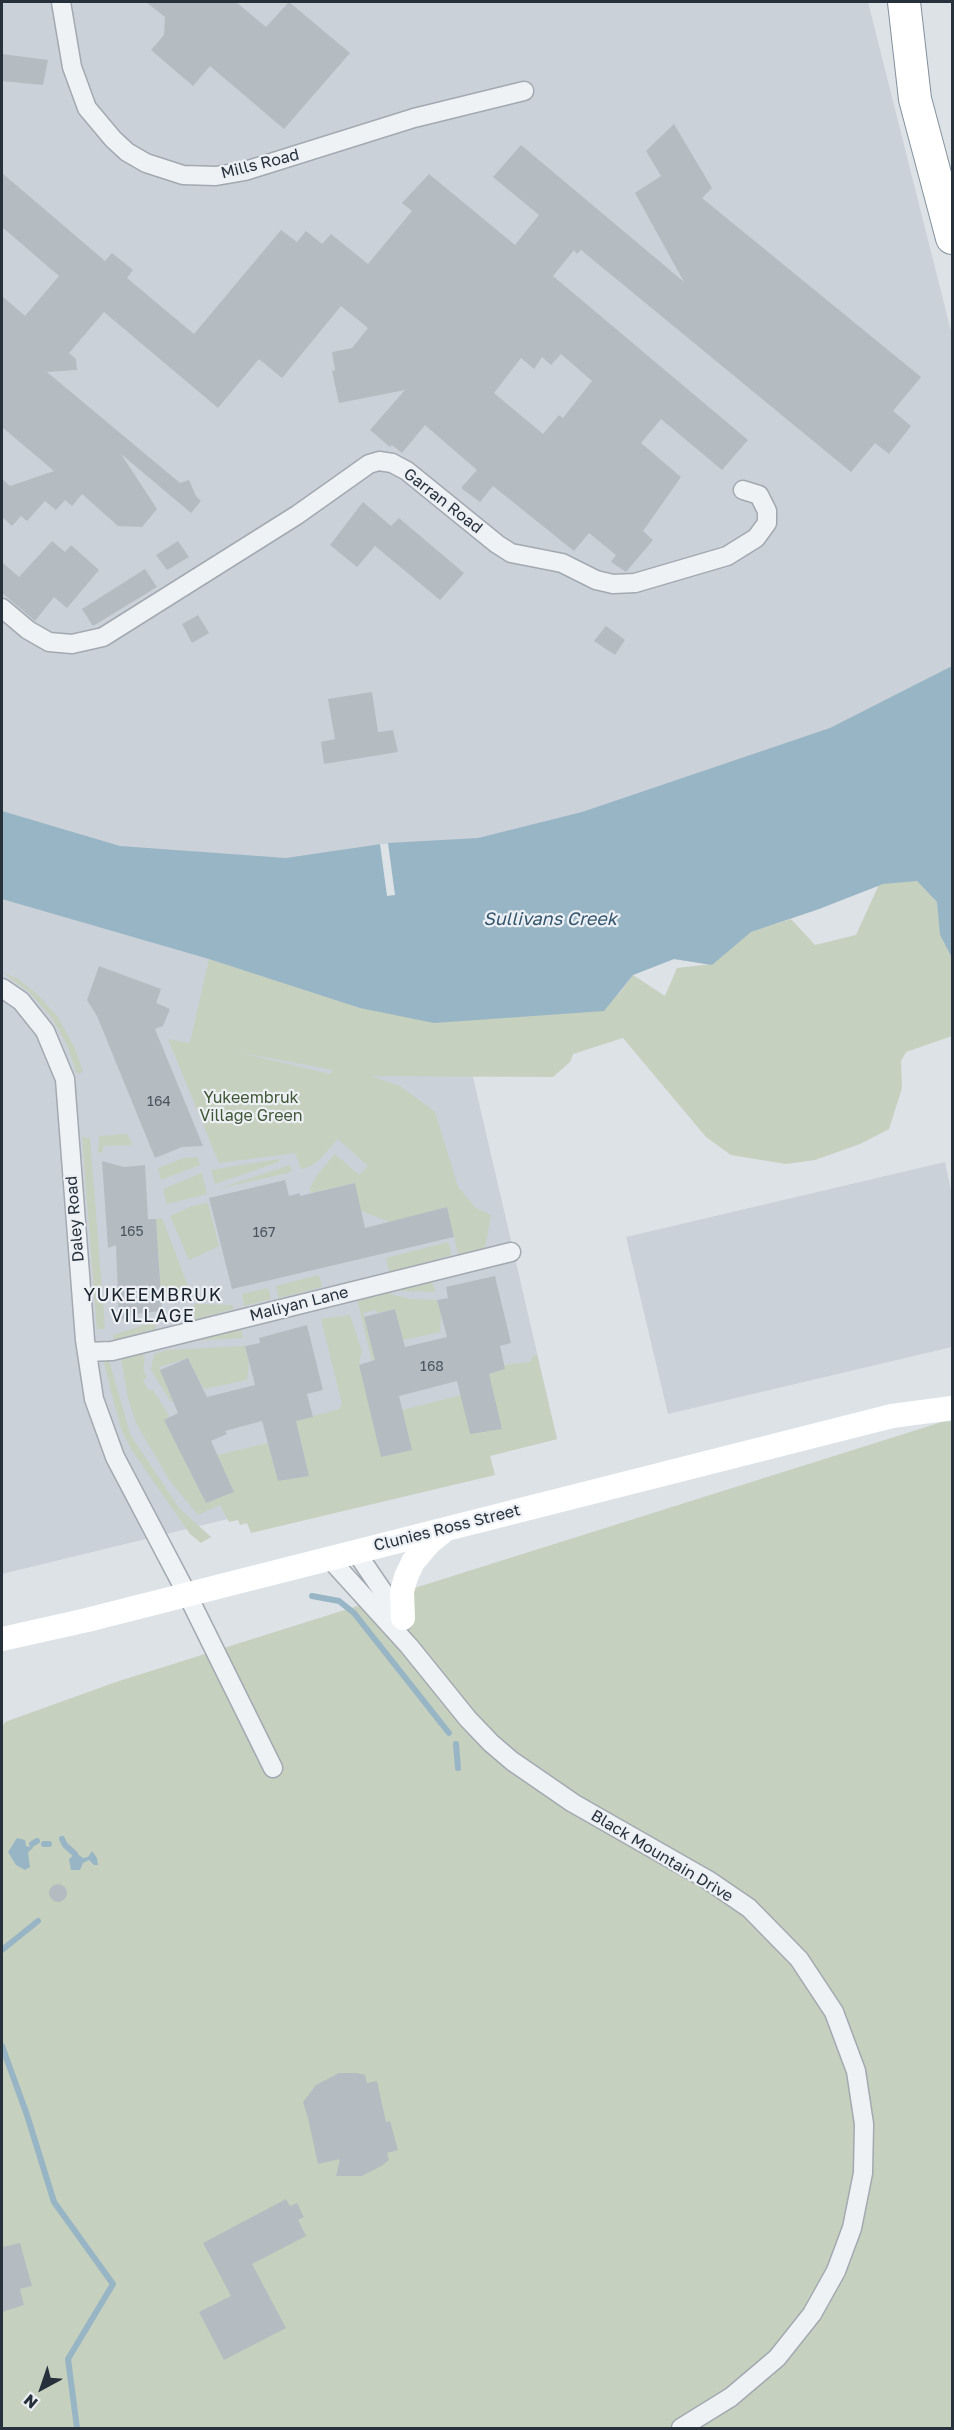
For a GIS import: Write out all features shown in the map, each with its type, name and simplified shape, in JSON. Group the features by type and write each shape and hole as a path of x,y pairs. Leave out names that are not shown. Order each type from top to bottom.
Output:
{"highway":[{"path":"906,2 952,159"},
{"path":"906,2 915,99 952,238"}],"street":[{"name":"Mills Road","path":"61,2 72,67 87,108 127,152 146,163 183,175 216,176 245,171 414,118 524,91"},
{"name":"Garran Road","path":"2,608 28,630 49,642 72,644 103,637 297,515 369,464 379,461 392,462 407,471 497,544 512,553 562,563 596,580 613,584 634,583 727,556 756,538 767,523 767,511 759,495 743,490"},
{"name":"Daley Road","path":"2,988 21,1001 45,1031 65,1079 87,1352 94,1399 115,1457 187,1594 273,1768"},
{"name":"Maliyan Lane","path":"87,1352 112,1351 511,1252"},
{"name":"Clunies Ross Street","path":"892,1416 952,1392"},
{"name":"Clunies Ross Street","path":"2,1639 892,1416 952,1408"},
{"path":"403,1618 402,1591 413,1562 429,1543 449,1528"},
{"name":"Black Mountain Drive","path":"356,1551 403,1618 409,1646"},
{"name":"Black Mountain Drive","path":"329,1558 409,1646 468,1719 512,1761 573,1803 708,1880 749,1908 800,1959 834,2012 856,2071 864,2124 863,2173 852,2228 836,2271 812,2313 777,2358 730,2397 681,2428"}],"shaded area":[{"path":"2,2 868,2 952,335 952,958 940,935 937,902 917,881 883,884 751,932 712,965 674,959 633,975 619,994 460,1021 557,1439 2,1574"},
{"path":"945,1162 952,1195 952,1347 668,1414 626,1237"}],"green space":[{"name":"Yukeembruk Village Green","path":"881,880 917,881 937,902 942,939 952,958 952,1036 906,1052 901,1061 902,1088 889,1129 860,1144 815,1160 786,1164 731,1155 706,1137 623,1038 573,1054 570,1062 553,1077 370,1076 400,1086 435,1112 458,1187 476,1208 491,1215 485,1248 458,1254 447,1207 390,1222 361,1211 354,1183 311,1193 310,1188 318,1174 335,1154 359,1175 368,1166 338,1139 318,1161 301,1169 295,1153 219,1163 168,1039 190,1043 209,959 360,1008 619,994 633,975 665,996 677,968 712,964 750,932 791,919 815,945 856,935","holes":["233,1051 333,1070 330,1074"]},
{"path":"2,972 18,979 37,994 57,1016 75,1048 83,1072 77,1074 67,1045 52,1018 29,992"},
{"path":"127,1134 133,1145 103,1146 103,1152 98,1153 99,1136"},
{"path":"82,1137 90,1138 105,1329 97,1329"},
{"path":"198,1157 200,1165 161,1180 158,1168 184,1158"},
{"path":"279,1159 279,1162 215,1184 211,1170"},
{"path":"290,1165 292,1172 217,1189"},
{"path":"202,1173 207,1194 167,1204 163,1189"},
{"path":"208,1203 219,1246 189,1260 170,1216 192,1206"},
{"path":"162,1218 193,1299 188,1302 183,1300 186,1295 173,1288 171,1293 161,1293 156,1219"},
{"path":"448,1242 452,1255 389,1272 386,1258"},
{"path":"319,1275 322,1287 279,1298 276,1286"},
{"path":"431,1281 436,1292 396,1291 395,1289"},
{"path":"268,1288 271,1299 244,1306 242,1294"},
{"path":"386,1293 410,1299 437,1300 441,1315 440,1332 403,1340 395,1309 363,1313 375,1360 372,1361 357,1299"},
{"path":"196,1304 232,1305 234,1309 182,1323 185,1314"},
{"path":"350,1315 362,1351 359,1365 412,1450 402,1410 461,1395 489,1374 505,1369 504,1365 530,1362 534,1355 537,1355 557,1439 490,1456 495,1475 251,1533 247,1523 240,1525 238,1520 229,1522 220,1505 198,1515 170,1481 136,1423 128,1398 121,1358 140,1353 145,1357 143,1369 147,1378 143,1380 148,1390 153,1390 170,1417 164,1420 206,1503 234,1492 217,1455 268,1443 278,1481 309,1476 296,1421 339,1409 342,1404 321,1319"},
{"path":"154,1322 156,1329 127,1336 128,1339 114,1340 113,1335"},
{"path":"241,1330 243,1338 187,1341"},
{"path":"245,1346 249,1363 247,1380 204,1389 188,1358 159,1367 173,1401 171,1402 151,1370 154,1354 167,1350"},
{"path":"109,1360 130,1434 179,1508 211,1537 201,1543 190,1534 131,1449 122,1431 113,1399 104,1362"},
{"path":"952,1421 952,2428 2,2428 2,1727 5,1722 116,1682 942,1422"}],"water":[{"name":"Sullivans Creek","path":"952,666 952,958 940,935 937,902 917,881 883,884 751,932 712,965 674,959 633,975 604,1011 434,1023 360,1008 209,959 2,899 2,811 120,846 286,858 388,843 478,838 582,812 830,728"},
{"path":"17,1838 25,1840 26,1846 29,1847 32,1844 33,1848 28,1852 30,1867 25,1870 16,1865 8,1852"},
{"path":"92,1851 97,1858 98,1865 94,1865 89,1860 83,1863 80,1870 71,1870 69,1859 76,1853 83,1858 88,1857"}],"pier":[{"path":"388,843 395,895 387,896 380,844"}],"building":[{"path":"146,2 236,2 266,27 289,2 350,53 284,129 210,66 193,86 151,50 164,35 165,17"},
{"path":"2,54 48,60 43,85 2,81"},
{"path":"674,124 712,188 702,198 921,377 893,411 911,426 889,454 875,443 851,472 581,250 577,254 574,250 553,276 748,440 722,470 661,419 641,443 681,477 643,531 653,540 626,572 611,562 616,555 589,533 574,551 493,486 480,502 461,488 477,470 425,425 402,453 392,445 390,447 370,430 405,390 339,403 332,371 335,370 332,352 352,348 368,328 341,306 282,378 259,359 218,408 104,312 69,353 76,359 77,370 47,372 180,483 189,480 196,496 201,501 191,513 121,454 157,509 142,527 118,526 82,494 72,506 65,500 56,510 45,501 27,521 21,516 12,526 2,517 2,479 10,486 54,471 2,427 2,296 25,316 59,276 2,227 2,173 105,261 112,253 133,270 127,278 194,334 281,230 297,242 306,231 322,244 331,234 368,264 412,211 402,203 429,174 515,245 539,215 493,177 521,145 684,282 635,193 661,176 646,151","holes":["561,354 592,381 563,418 559,415 543,434 494,393 521,358 534,369 542,357 551,365"]},
{"path":"363,502 391,526 399,518 464,573 440,600 375,546 357,567 330,545"},
{"path":"52,541 65,552 71,545 99,570 67,608 54,597 35,621 2,593 2,562 19,577"},
{"path":"178,541 189,557 167,570 156,555"},
{"path":"145,569 157,587 93,626 82,609"},
{"path":"198,615 209,633 192,643 182,624"},
{"path":"606,626 625,640 615,655 594,641"},
{"path":"372,692 378,732 393,730 398,752 324,764 321,742 335,739 328,699"},
{"path":"99,966 161,989 156,1003 170,1009 163,1026 155,1029 203,1146 182,1147 155,1158 97,1016 87,1000"},
{"path":"102,1161 124,1167 145,1165 148,1219 156,1219 162,1311 141,1313 119,1320 116,1245 108,1248"},
{"path":"285,1180 289,1196 300,1193 300,1196 355,1183 365,1228 447,1207 454,1237 232,1289 209,1198"},
{"path":"495,1276 511,1343 500,1346 505,1369 489,1374 502,1429 470,1434 457,1381 399,1396 412,1450 381,1457 359,1365 375,1360 364,1317 395,1309 405,1347 447,1337 437,1300 448,1298 446,1287"},
{"path":"307,1325 323,1390 307,1394 313,1417 296,1421 309,1476 278,1481 262,1421 225,1431 227,1434 211,1441 234,1492 206,1503 164,1420 178,1413 160,1370 188,1358 207,1397 255,1385 245,1346 260,1343 259,1338"},
{"path":"58,1884 64,1887 67,1893 64,1899 58,1902 52,1899 49,1893 52,1887"},
{"path":"339,2073 365,2075 367,2083 377,2081 386,2122 390,2121 398,2150 387,2153 389,2160 362,2176 336,2176 340,2159 318,2164 303,2102 316,2085"},
{"path":"286,2199 290,2206 297,2203 304,2217 298,2220 306,2236 252,2264 286,2328 224,2360 199,2312 231,2296 203,2243"},
{"path":"20,2243 32,2286 20,2289 24,2305 2,2312 2,2247"}],"waterway":[{"path":"312,1596 339,1601 354,1613 449,1733"},
{"path":"456,1744 458,1768"},
{"path":"62,1839 75,1854"},
{"path":"32,1844 37,1841"},
{"path":"44,1844 49,1844"},
{"path":"2,1950 38,1921"},
{"path":"2,2046 27,2115 54,2202 113,2284 68,2359 77,2428"}],"district":[{"name":"YUKEEMBRUK VILLAGE","path":"153,1305"}]}
